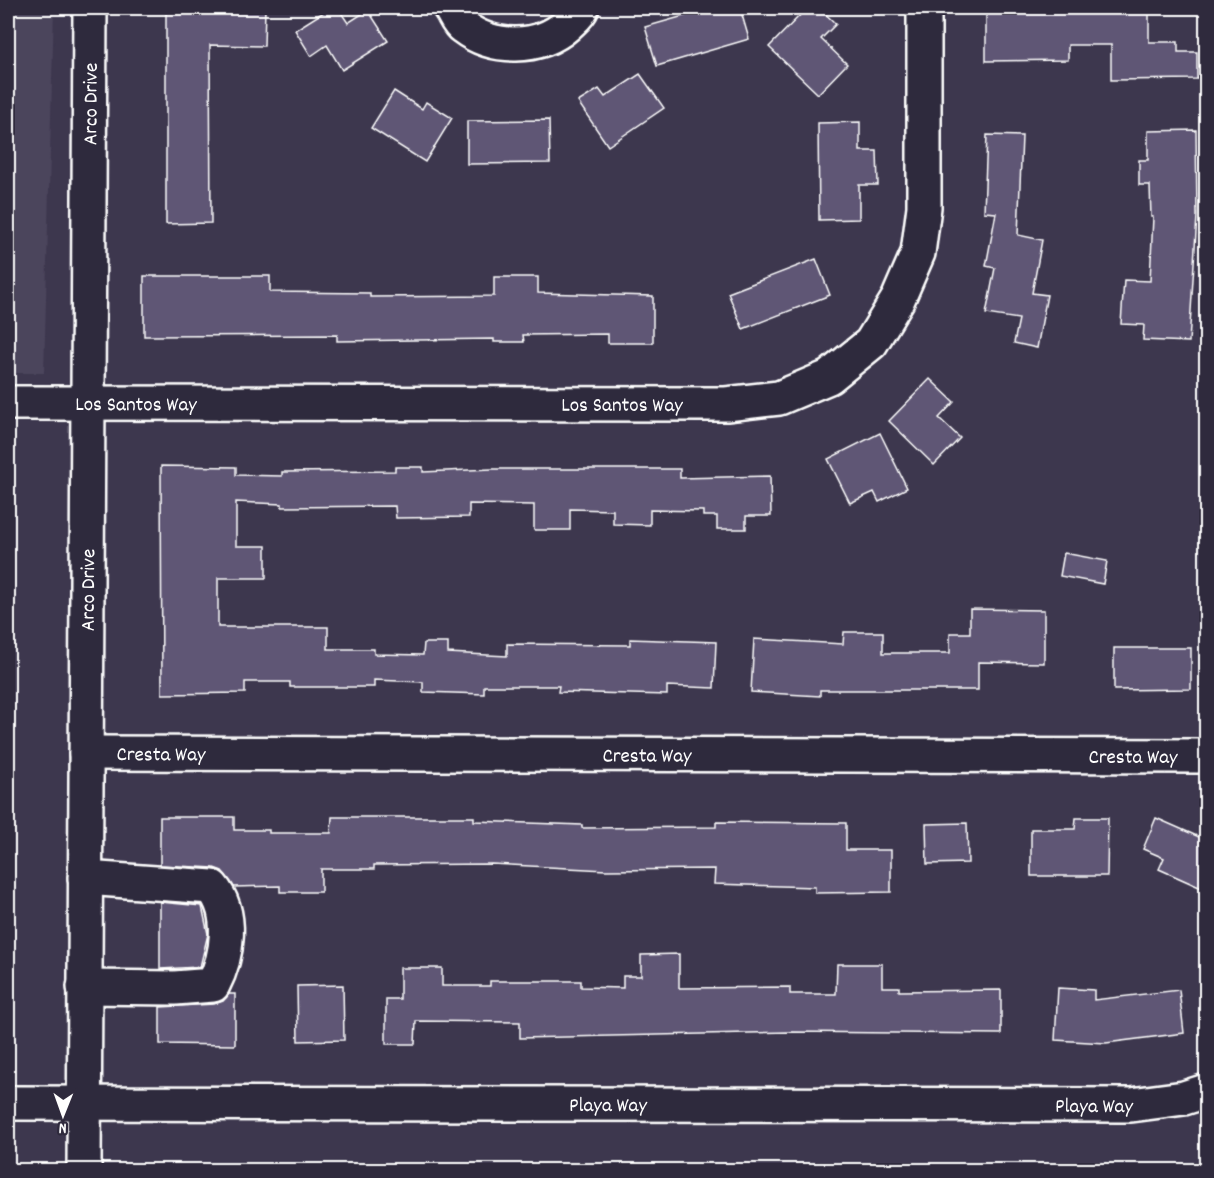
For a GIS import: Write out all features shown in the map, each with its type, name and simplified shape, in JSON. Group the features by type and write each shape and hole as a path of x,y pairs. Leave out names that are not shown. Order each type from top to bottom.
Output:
{"street":[{"name":"Arco Drive","path":"84,1170 90,8"},
{"path":"450,8 461,26 493,43 527,44 556,34 580,14 582,8"},
{"name":"Los Santos Way","path":"8,403 726,404 779,398 829,377 871,343 898,299 918,253 924,207 924,8"},
{"name":"Cresta Way","path":"86,753 1206,756"},
{"path":"84,987 175,988 213,985 222,968 227,918 221,898 212,887 85,878"},
{"name":"Playa Way","path":"8,1103 1131,1105 1184,1098 1206,1091"}],"shaded area":[{"path":"8,8 54,8 44,373 8,373"}],"building":[{"path":"202,8 265,8 264,46 210,45 211,223 166,224 166,12 202,12"},
{"path":"330,8 338,8 348,23 368,10 388,41 342,70 327,45 311,56 295,30"},
{"path":"712,8 740,8 749,39 657,66 645,27"},
{"path":"807,8 819,8 836,24 821,39 847,64 818,94 769,47"},
{"path":"986,8 1149,8 1149,42 1178,42 1178,52 1197,52 1197,79 1111,80 1111,45 1068,45 1068,60 986,61"},
{"path":"640,74 664,108 608,146 578,102 599,89 605,97"},
{"path":"394,91 422,109 426,102 452,118 425,162 371,128"},
{"path":"549,120 550,163 467,164 467,121"},
{"path":"860,122 860,151 877,151 878,185 859,185 859,219 819,220 818,123"},
{"path":"1196,130 1197,216 1189,342 1143,340 1144,325 1121,324 1124,280 1150,281 1153,217 1151,217 1150,185 1139,185 1139,160 1148,160 1148,131"},
{"path":"987,135 1022,136 1018,235 1042,240 1032,293 1047,295 1037,348 1014,343 1019,319 986,314 995,268 986,266 996,213 984,212"},
{"path":"816,259 830,295 743,329 728,293"},
{"path":"144,276 270,276 270,292 370,293 370,297 494,296 494,277 538,277 538,293 653,296 653,343 608,343 608,334 523,335 524,342 494,342 494,339 337,341 337,335 144,336"},
{"path":"930,379 954,402 939,418 960,438 934,465 889,421"},
{"path":"880,433 907,488 879,502 874,492 850,503 828,459"},
{"path":"161,466 236,467 236,475 282,476 282,472 395,471 395,467 423,467 423,472 492,469 680,469 680,478 770,476 771,516 746,516 746,529 717,529 717,516 703,516 703,511 650,510 650,525 613,524 613,510 570,509 570,530 534,530 534,505 469,504 469,517 396,518 395,506 282,507 282,504 236,502 236,546 266,546 266,578 218,578 218,627 328,627 328,649 374,649 374,654 423,655 424,643 448,643 448,653 507,656 507,644 630,645 630,639 716,642 714,688 667,686 667,695 558,692 559,686 484,686 484,694 423,692 423,682 374,680 374,687 290,687 290,682 245,682 245,693 162,694"},
{"path":"1064,553 1107,561 1103,584 1060,576"},
{"path":"970,609 1044,610 1044,663 978,662 978,690 820,690 820,696 751,692 754,639 843,644 844,632 883,632 883,653 950,653 950,633 970,633"},
{"path":"1114,648 1191,648 1191,689 1114,690"},
{"path":"160,817 234,817 234,830 269,830 269,833 331,833 332,817 474,817 474,821 582,825 582,828 716,827 716,822 846,823 846,850 891,850 891,892 815,893 815,887 714,884 715,869 606,870 491,864 374,865 374,869 321,869 321,892 280,892 280,886 234,887 222,871 214,868 160,865"},
{"path":"1076,818 1108,818 1107,876 1031,876 1031,829 1075,829"},
{"path":"1156,818 1206,840 1206,890 1159,869 1164,858 1143,849"},
{"path":"967,823 968,863 927,864 926,824"},
{"path":"160,902 202,906 208,934 200,967 160,969"},
{"path":"679,954 679,988 790,987 790,994 836,994 837,964 882,964 882,987 899,987 899,991 1001,990 1001,1034 790,1032 520,1038 520,1022 416,1021 415,1044 386,1044 386,999 400,999 400,968 442,968 442,986 490,986 490,981 581,981 581,987 623,988 623,976 641,976 641,955"},
{"path":"343,985 344,1040 298,1041 297,986"},
{"path":"1058,988 1094,990 1094,1000 1179,990 1184,1033 1106,1043 1055,1040"},
{"path":"229,994 235,994 235,1045 160,1044 160,1007 214,1004 223,1001"}]}
